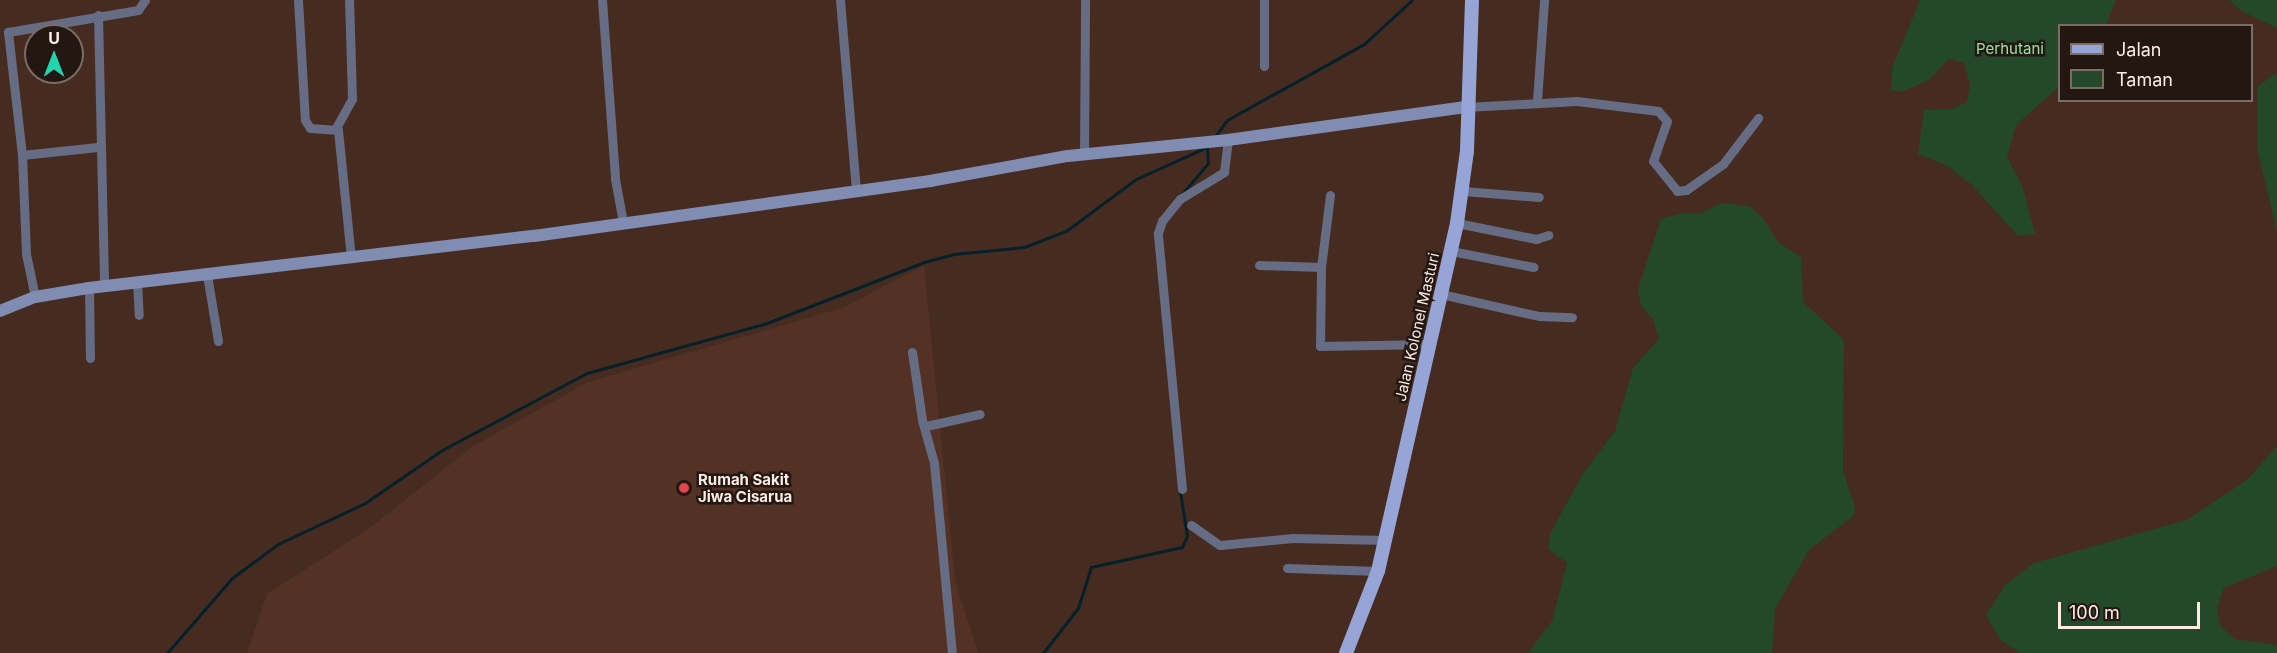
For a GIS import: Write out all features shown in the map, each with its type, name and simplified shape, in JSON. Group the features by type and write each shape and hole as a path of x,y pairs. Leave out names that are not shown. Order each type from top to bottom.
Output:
{"main road":[{"name":"Jalan Kolonel Masturi","path":"1346,653 1378,571 1457,223 1462,191 1472,0"}],"street":[{"path":"35,297 26,254 22,155 4,32 138,10 145,0"},
{"path":"298,0 305,120 310,128 337,126"},
{"path":"349,0 352,99 337,126 351,258"},
{"path":"602,0 615,179 623,222"},
{"path":"840,0 856,192"},
{"path":"1084,155 1085,0"},
{"path":"1264,0 1264,66"},
{"path":"1537,101 1544,0"},
{"path":"98,15 98,147 104,286"},
{"path":"0,311 35,297 89,288 351,258 856,192 1084,155 1221,141 1466,107 1537,101 1599,102 1664,113 1667,121 1653,161 1677,191 1686,190 1724,164 1758,118"},
{"path":"1182,489 1158,233 1180,199 1224,171 1221,141"},
{"path":"22,155 98,147"},
{"path":"1462,191 1539,197"},
{"path":"1330,195 1321,267 1320,346 1430,344"},
{"path":"1457,223 1536,239 1548,236"},
{"path":"1451,251 1533,267"},
{"path":"1259,265 1321,267"},
{"path":"207,275 218,342"},
{"path":"137,282 139,315"},
{"path":"89,288 90,358"},
{"path":"1441,294 1539,316 1572,317"},
{"path":"912,352 926,426 952,653"},
{"path":"926,426 980,414"},
{"path":"1191,525 1220,545 1293,538 1385,540"},
{"path":"1287,568 1378,571"}],"shaded area":[{"name":"Rumah Sakit Jiwa Cisarua","path":"924,265 955,580 978,653 247,653 267,594 371,527 473,446 588,382 845,307"}],"green space":[{"name":"Perhutani","path":"1920,0 2116,0 2106,24 2058,24 2058,88 2016,125 2007,157 2022,185 2035,234 2018,236 1972,185 1946,165 1918,154 1924,110 1952,109 1967,102 1970,84 1964,63 1949,59 1929,80 1901,92 1891,90 1892,68"},
{"path":"2229,0 2277,0 2277,28 2243,12"},
{"path":"2277,72 2277,232 2258,153 2258,86"},
{"path":"1721,203 1749,206 1763,218 1778,242 1801,257 1803,302 1844,340 1843,471 1855,507 1853,516 1809,550 1775,609 1772,653 1528,653 1552,621 1567,563 1548,549 1551,532 1582,475 1615,431 1633,368 1659,339 1653,319 1641,306 1638,289 1661,219 1682,213 1700,214"},
{"path":"2277,446 2277,566 2224,588 2217,608 2220,626 2235,639 2277,645 2277,653 2020,653 2001,640 1986,615 2005,585 2034,563 2187,520 2248,479"}],"waterway":[{"path":"1214,138 1227,120 1364,44 1412,0"},
{"path":"167,653 232,578 278,544 365,503 442,450 587,373 767,323 924,262 954,254 1024,247 1066,231 1136,179 1209,146"},
{"path":"1182,194 1208,163 1207,148"},
{"path":"1043,653 1078,608 1091,567 1182,547 1187,536 1180,492"}],"place":[{"name":"Rumah Sakit Jiwa Cisarua","path":"684,488"}]}
